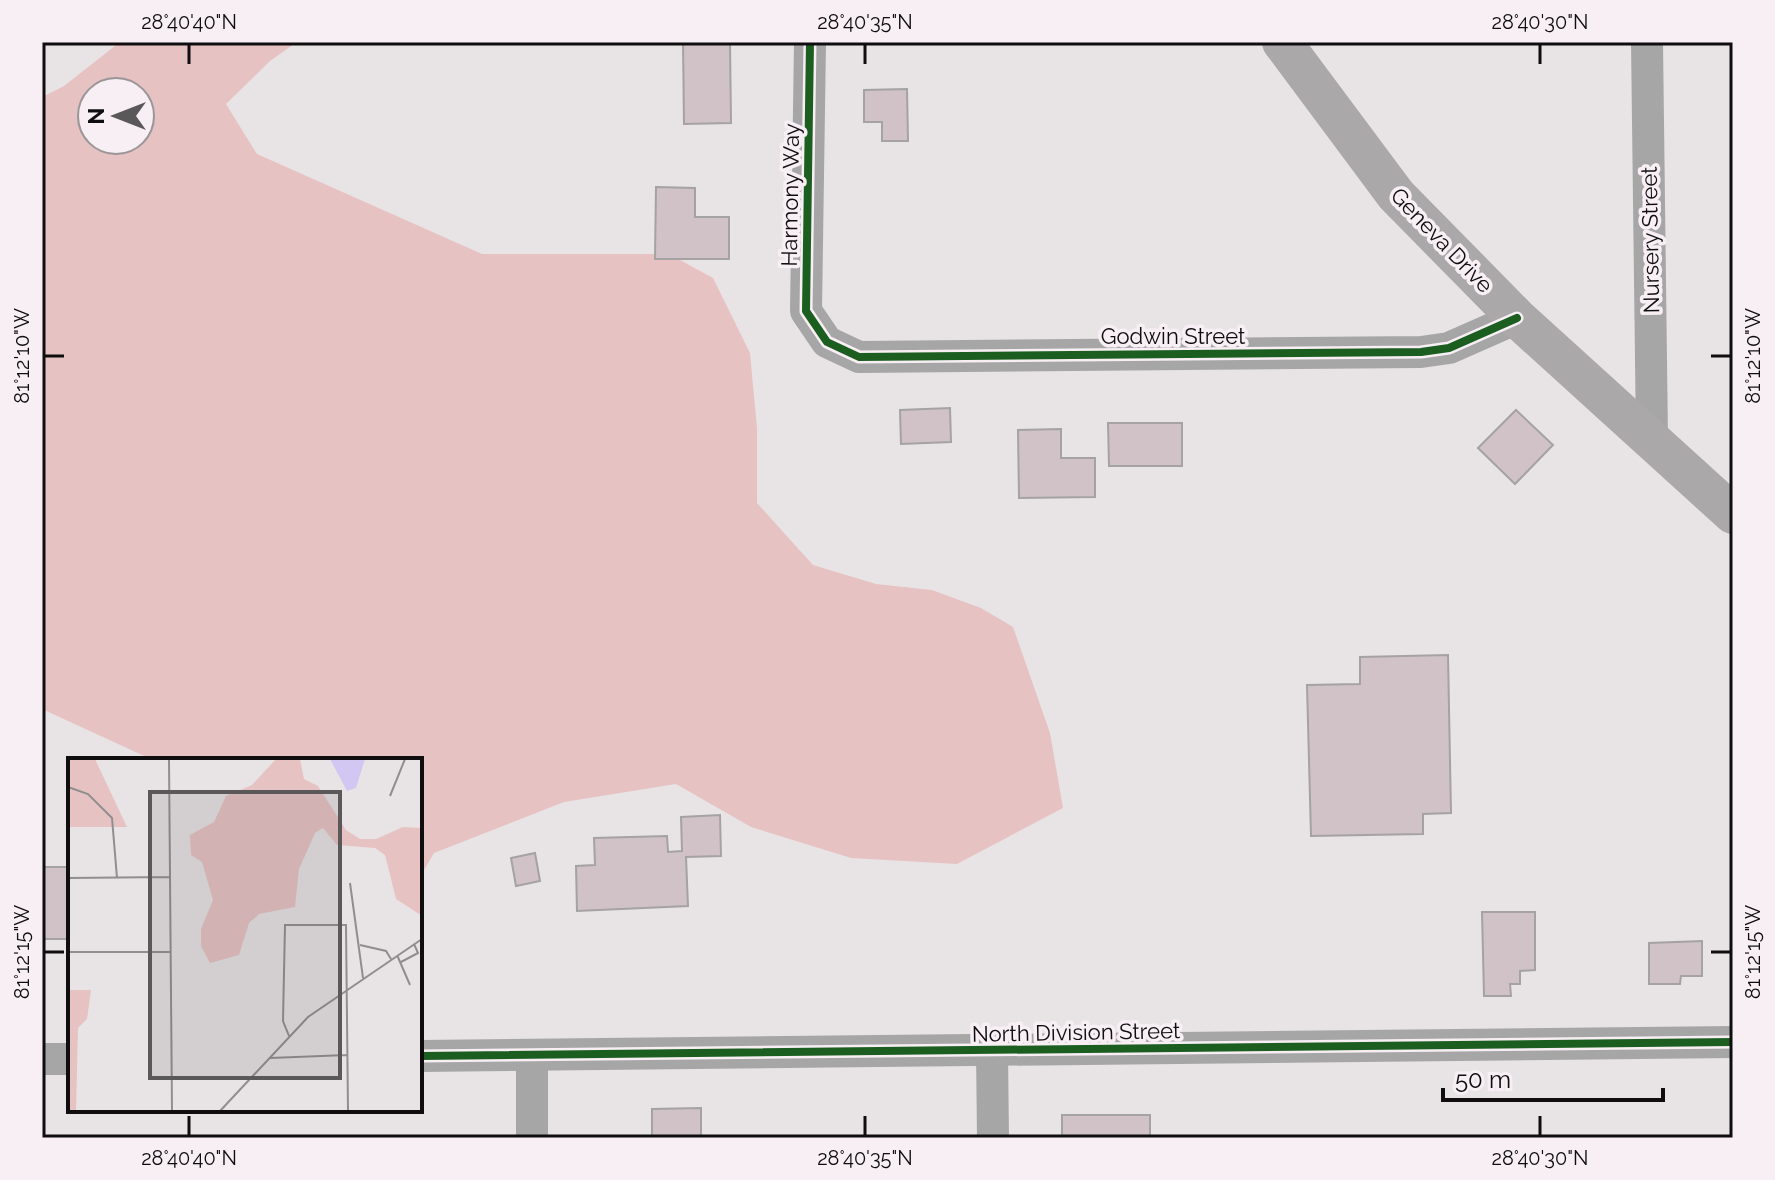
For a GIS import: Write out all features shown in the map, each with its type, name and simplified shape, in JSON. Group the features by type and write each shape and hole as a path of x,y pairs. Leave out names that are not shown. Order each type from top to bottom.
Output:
{"main road":[{"name":"Geneva Drive","path":"1282,42 1396,195 1517,318 1733,514"}],"street":[{"name":"Harmony Way","path":"810,42 806,311 827,342"},
{"name":"Nursery Street","path":"1647,42 1652,439"},
{"name":"Godwin Street","path":"827,342 859,357 1421,352 1449,348 1517,318"},
{"name":"North Division Street","path":"422,1056 746,1050 992,1051 1733,1042"},
{"path":"992,1051 993,1138"},
{"path":"532,1055 532,1138"},
{"path":"42,1059 68,1059"}],"shaded area":[{"path":"120,42 297,42 270,61 226,104 257,154 482,254 669,254 713,278 750,353 757,428 757,503 813,565 876,584 932,590 981,608 1013,627 1050,733 1063,808 957,864 851,858 751,827 676,784 564,802 434,853 422,874 422,758 149,758 42,709 42,97 76,77 76,156 156,156 156,76 77,76"}],"building":[{"path":"683,42 730,42 731,123 684,124"},
{"path":"907,89 908,141 882,141 882,122 864,122 864,90"},
{"path":"656,187 695,188 695,217 729,217 729,259 655,259"},
{"path":"950,408 951,442 901,444 900,410"},
{"path":"1516,410 1553,445 1515,484 1478,448"},
{"path":"1108,423 1182,423 1182,466 1109,466"},
{"path":"1061,429 1061,458 1095,458 1095,497 1019,498 1018,430"},
{"path":"1448,655 1451,813 1423,814 1423,834 1311,836 1307,685 1360,684 1360,657"},
{"path":"720,815 721,856 686,857 688,906 577,911 576,866 595,865 594,838 667,836 668,852 682,851 681,817"},
{"path":"535,853 540,881 516,886 511,858"},
{"path":"42,867 68,867 68,939 42,939"},
{"path":"1482,912 1535,912 1535,970 1520,971 1520,984 1510,984 1511,996 1484,996"},
{"path":"1702,941 1702,976 1681,976 1680,984 1649,984 1649,943"},
{"path":"701,1108 701,1138 652,1138 652,1109"},
{"path":"1062,1115 1150,1115 1150,1138 1062,1138"}],"cycle path":[{"path":"810,42 806,311 827,342 859,357 1421,352 1449,348 1517,318"},
{"path":"422,1056 1733,1042"}]}
